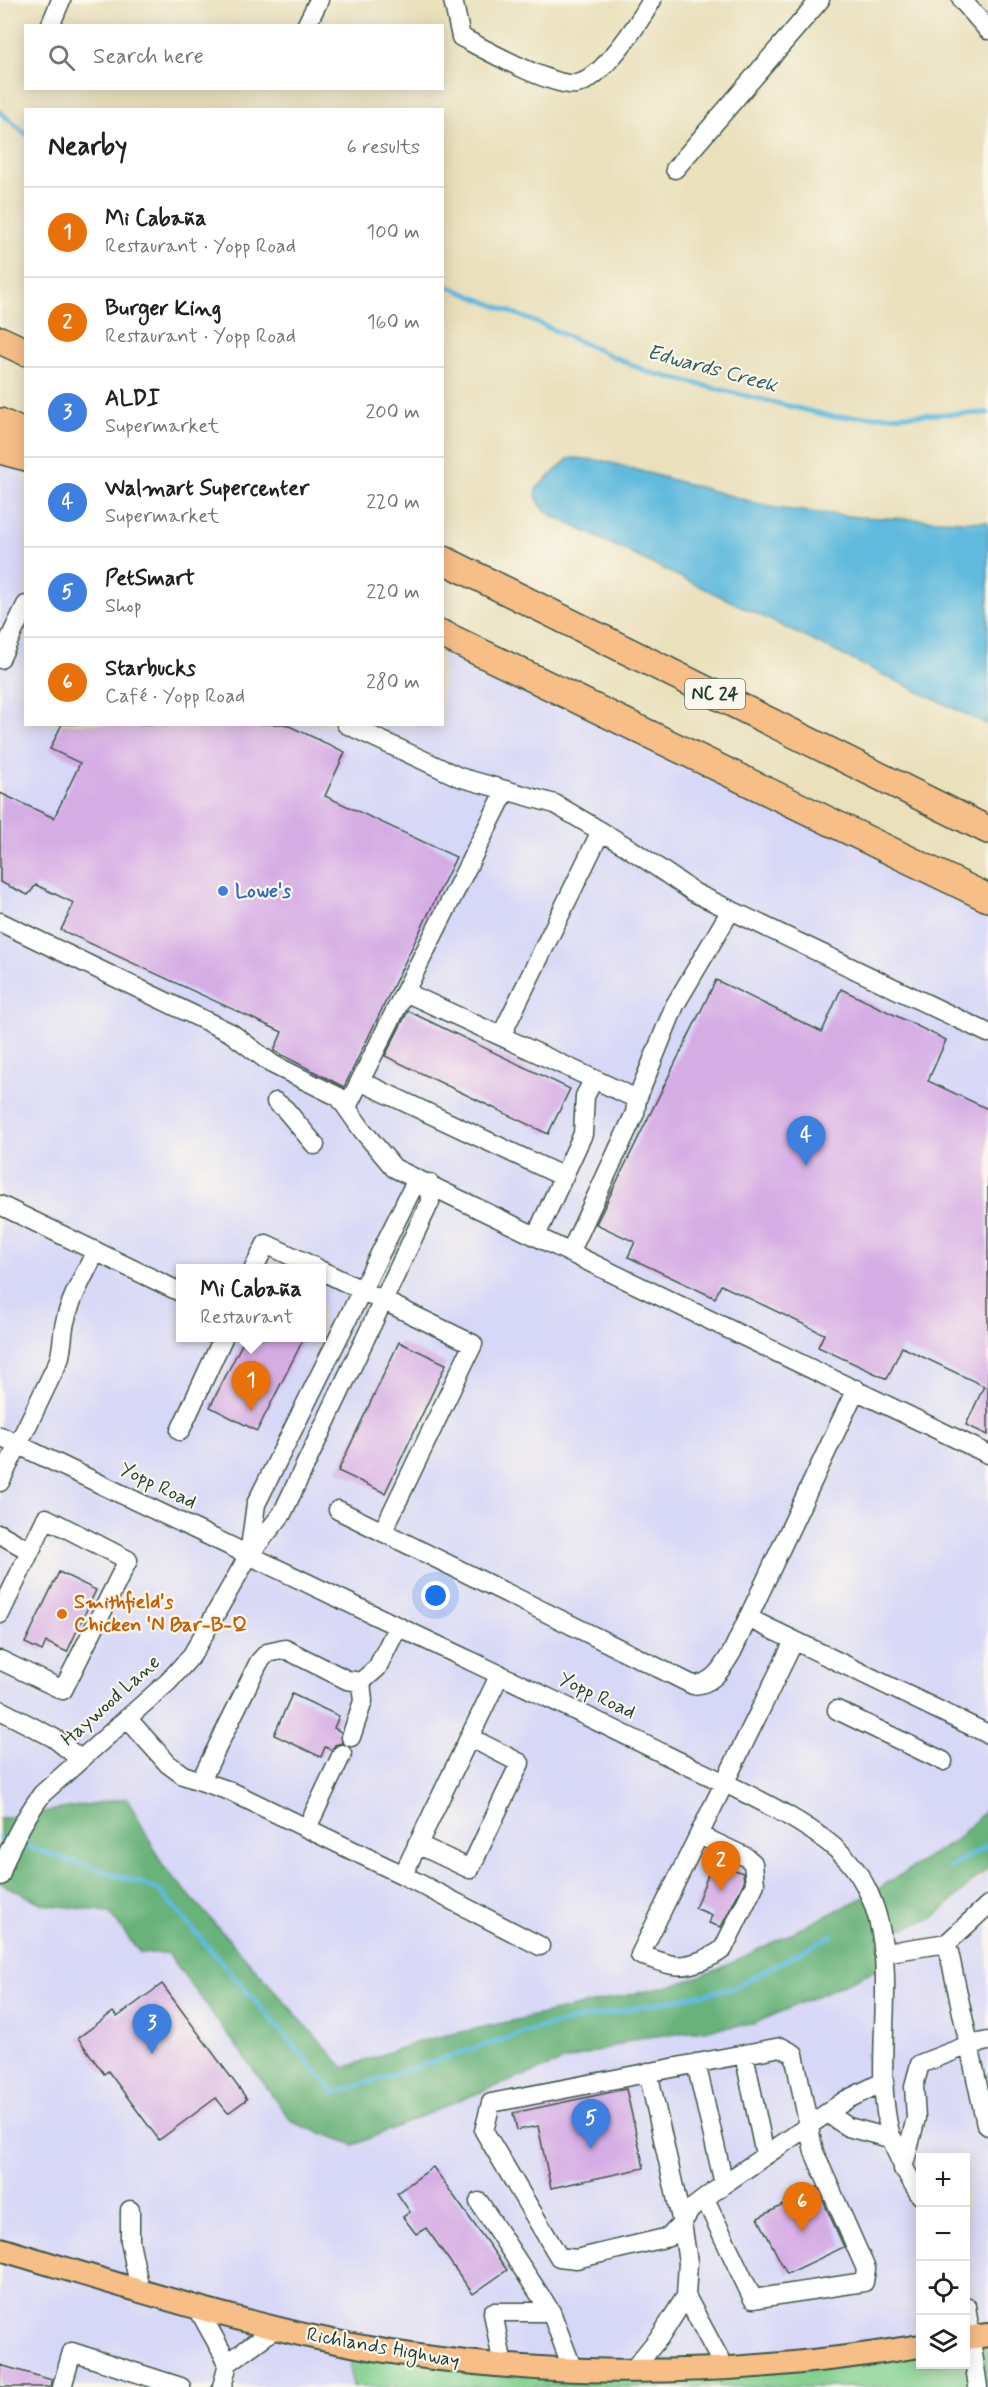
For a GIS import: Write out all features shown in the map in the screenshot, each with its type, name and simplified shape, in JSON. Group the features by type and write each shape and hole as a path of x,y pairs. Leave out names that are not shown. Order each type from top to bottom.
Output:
{"highway":[{"path":"0,340 24,351"},
{"path":"0,422 24,433"},
{"path":"0,450 24,456"},
{"name":"NC 24","path":"444,560 988,830"},
{"path":"444,635 988,898"}],"main road":[{"name":"Richlands Highway","path":"0,2249 276,2328 394,2352 502,2366 632,2371 725,2368 799,2363 916,2347"}],"street":[{"path":"51,24 61,0"},
{"path":"307,24 319,0"},
{"path":"453,0 461,37 554,81 577,84 601,71 641,19 652,0"},
{"path":"675,169 820,0"},
{"path":"962,0 988,30"},
{"path":"0,659 24,609"},
{"path":"350,726 459,777 555,804 601,831 695,893 988,1033"},
{"path":"346,1107 506,790"},
{"path":"501,1036 601,831"},
{"path":"570,1253 635,1113 637,1099 675,1005 731,910"},
{"path":"0,922 231,1033 258,1056 339,1097 363,1131 394,1168 988,1454"},
{"path":"405,992 637,1099"},
{"path":"536,1236 583,1134 585,1096 594,1079"},
{"path":"360,1081 564,1177"},
{"path":"276,1102 285,1109 315,1145"},
{"path":"249,1555 256,1504 413,1187 429,1184"},
{"path":"249,1555 282,1514 430,1202 429,1184"},
{"path":"0,1205 176,1290"},
{"path":"256,1264 266,1244 307,1264"},
{"path":"0,1482 59,1360 64,1343 64,1324 70,1304 96,1251"},
{"path":"326,1272 473,1344 382,1531"},
{"path":"180,1431 221,1342"},
{"path":"338,1510 693,1685 710,1681 719,1672 748,1618 856,1389"},
{"name":"Yopp Road","path":"0,1436 500,1674 778,1811 824,1839 853,1867 870,1894 878,1922 885,1966 885,2081 888,2124 903,2169 916,2188"},
{"path":"0,1614 46,1518 128,1560 63,1690 0,1660"},
{"path":"0,1534 30,1551"},
{"name":"Haywood Lane","path":"0,1876 6,1854 26,1816 42,1794 168,1682 192,1655 249,1555"},
{"path":"748,1618 988,1734"},
{"path":"201,1780 259,1662 267,1653 285,1649 347,1680 361,1682 377,1668 398,1626"},
{"path":"699,1835 746,1857 753,1863 754,1884 746,1903 723,1949 717,1953 690,1964 674,1966 640,1955 794,1641"},
{"path":"403,1875 500,1674"},
{"path":"351,1737 363,1701 361,1682"},
{"path":"0,1710 54,1738 80,1759"},
{"path":"837,1710 943,1761"},
{"path":"127,1718 168,1764 183,1775 230,1791 403,1875 540,1946"},
{"path":"417,1844 470,1869 520,1763 469,1737"},
{"path":"307,1828 342,1755"},
{"path":"883,1953 947,1943 988,1905"},
{"path":"947,1943 987,2125"},
{"path":"903,2169 916,2118 914,2086 920,2064 969,2044 988,2041"},
{"path":"705,2199 753,2299 864,2282 866,2270 814,2152 810,2125 794,2054 781,2047 491,2103 484,2131 559,2257 576,2259 669,2237 691,2209 724,2184 765,2155 810,2125 846,2100 885,2081"},
{"path":"744,2054 765,2155"},
{"path":"696,2063 724,2184"},
{"path":"632,2371 662,2334 686,2296 688,2262 682,2223 648,2072"},
{"path":"827,2113 848,2127 893,2139"},
{"path":"479,2202 551,2312 573,2370"},
{"path":"130,2210 130,2241 140,2290"},
{"path":"686,2296 725,2368"},
{"path":"197,2307 228,2363"},
{"path":"502,2366 493,2313 551,2312"},
{"path":"969,2315 975,2337 978,2387"},
{"path":"222,2387 228,2363 276,2328"},
{"path":"62,2387 72,2352 181,2387"}],"shaded area":[{"path":"0,450 24,457 24,726 444,726 444,634 988,898 988,1808 956,1840 870,1894 719,1969 678,1984 421,2041 343,2068 164,1867 127,1798 0,1819"},
{"path":"988,1871 988,2335 970,2337 970,2153 916,2153 916,2346 715,2369 350,2344 352,2387 0,2387 0,1883 43,1904 109,1912 140,1953 168,1953 292,2122 354,2145 457,2101 564,2061 639,2038 754,2024 885,1966 880,1936 933,1918"}],"green space":[{"path":"127,1798 164,1867 344,2068 421,2041 678,1984 719,1969 870,1894 956,1840 988,1808 988,1868 933,1918 880,1936 885,1966 753,2024 639,2038 564,2061 457,2101 354,2145 292,2122 168,1953 140,1953 109,1912 43,1904 0,1883 0,1819"},
{"path":"988,2335 988,2387 352,2387 350,2344 554,2369 916,2346 916,2369 970,2369 970,2337"}],"water":[{"path":"568,459 604,461 775,508 858,517 988,522 988,725 551,515 540,504 536,489"}],"building":[{"path":"61,726 289,726 345,752 325,796 456,857 344,1087 274,1051 282,1032 61,930 74,903 36,885 28,895 0,882 0,793 54,818 80,763 50,749"},
{"path":"716,980 822,1032 841,989 946,1040 928,1081 988,1109 988,1435 966,1425 984,1386 902,1347 887,1379 818,1347 824,1334 721,1285 715,1298 628,1257 635,1242 596,1224"},
{"path":"408,1011 570,1089 548,1134 385,1056"},
{"path":"243,1342 302,1342 257,1431 210,1407"},
{"path":"399,1342 446,1364 385,1493 338,1471"},
{"path":"59,1572 96,1590 67,1652 46,1642 42,1651 25,1643"},
{"path":"292,1694 339,1716 334,1728 341,1732 342,1743 335,1745 332,1750 325,1747 321,1757 274,1735"},
{"path":"713,1862 743,1873 744,1882 721,1927 709,1923 712,1915 695,1908"},
{"path":"162,1984 247,2099 228,2113 216,2098 159,2140 108,2071 104,2074 78,2038 113,2012 117,2017"},
{"path":"626,2089 644,2168 551,2188 538,2126 517,2130 513,2113"},
{"path":"433,2167 507,2270 473,2294 426,2228 416,2234 403,2217 410,2212 397,2193"},
{"path":"817,2187 844,2247 787,2274 758,2218"},
{"path":"0,2365 52,2380 51,2387 0,2387"}],"waterway":[{"name":"Edwards Creek","path":"0,112 24,132"},
{"name":"Edwards Creek","path":"444,285 538,323 648,372 834,417 988,413"},
{"path":"0,1838 158,1889 335,2093 542,2027 733,1988 832,1935"},
{"path":"949,1868 988,1845"}],"place":[{"name":"Lowe's","path":"223,891"},
{"name":"Walmart Supercenter","path":"806,1166"},
{"name":"Mi Cabaña","path":"251,1411"},
{"name":"Smithfield's Chicken 'N Bar-B-Q","path":"62,1614"},
{"name":"Burger King","path":"721,1891"},
{"name":"ALDI","path":"152,2054"},
{"name":"PetSmart","path":"591,2149"},
{"name":"Starbucks","path":"802,2232"}]}
